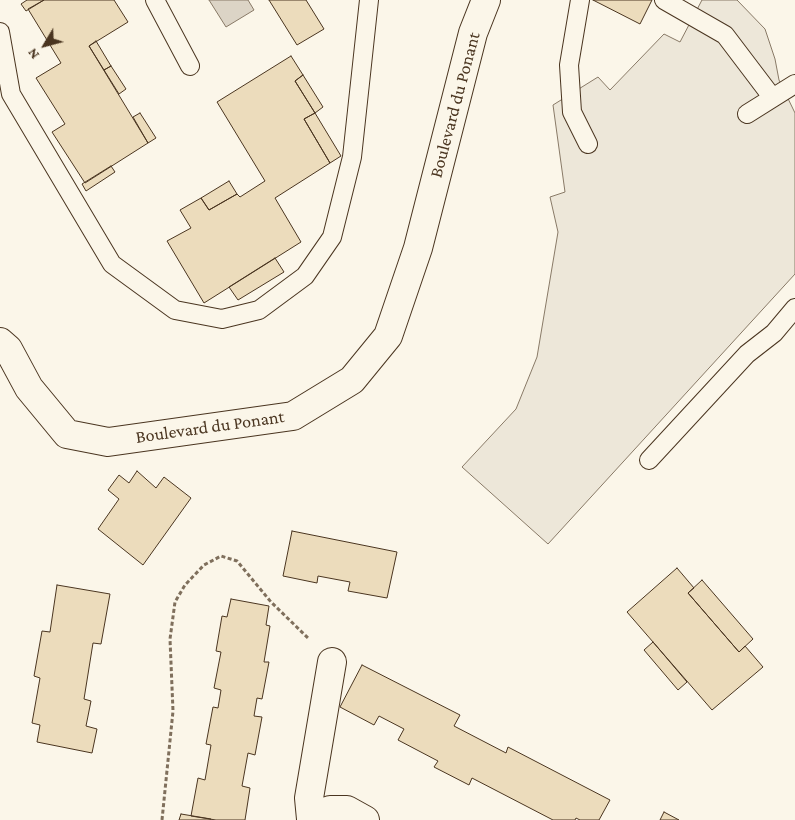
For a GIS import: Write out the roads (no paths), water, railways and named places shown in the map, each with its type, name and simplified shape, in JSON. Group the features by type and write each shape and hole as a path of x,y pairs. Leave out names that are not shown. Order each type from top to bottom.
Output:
{"street":[{"name":"Boulevard du Ponant","path":"0,342 8,349 30,388 66,434 108,442 293,416 352,380 388,336 418,248 473,33 486,0"},
{"path":"332,662 310,798 311,820 330,810 347,810 365,820"}],"lane":[{"path":"155,0 190,66"},
{"path":"0,32 12,94 112,264 174,310 222,319 259,310 305,276 332,237 352,157 369,0"},
{"path":"580,0 569,65 572,112 588,144"},
{"path":"664,0 725,35 772,97"},
{"path":"747,114 795,84"},
{"path":"649,460 747,354 774,333 795,308"}]}
